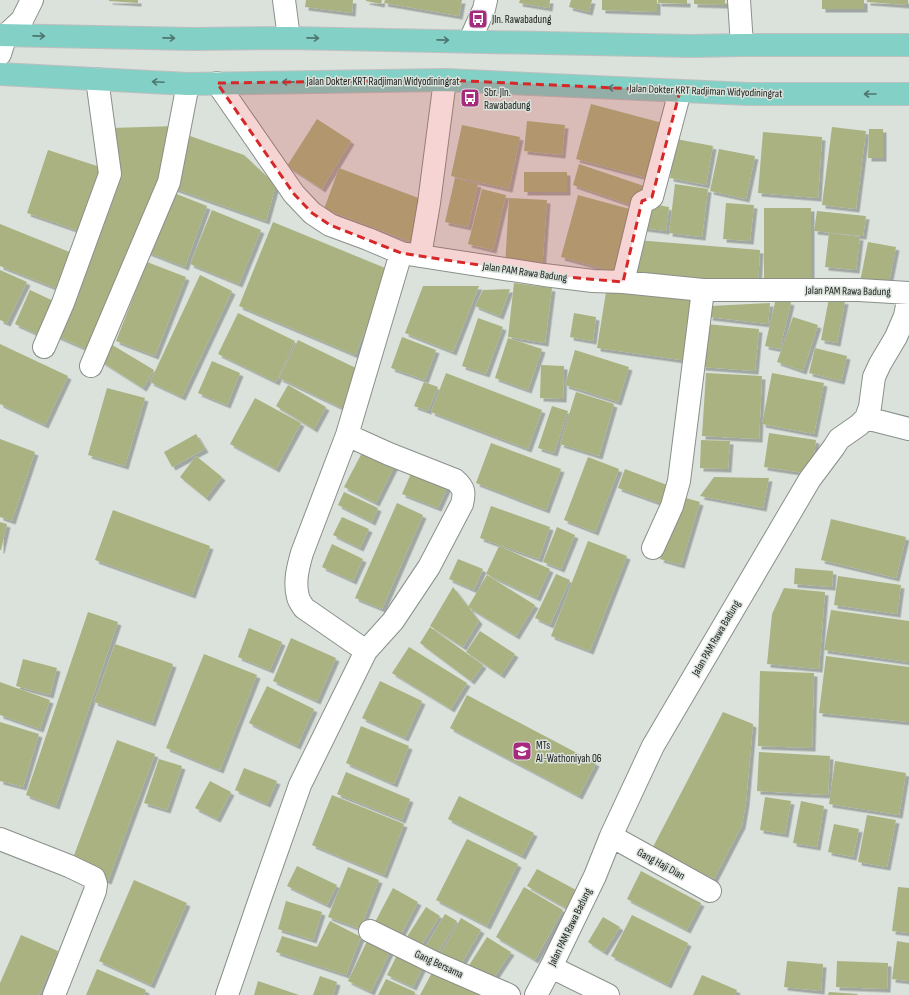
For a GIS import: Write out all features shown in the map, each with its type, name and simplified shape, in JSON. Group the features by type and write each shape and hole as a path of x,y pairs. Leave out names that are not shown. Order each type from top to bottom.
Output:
{"main road":[{"path":"2,41 289,38 683,46 909,45"},
{"name":"Jalan Dokter KRT Radjiman Widyodiningrat","path":"0,74 188,84 444,80 749,94 909,94"}],"street":[{"path":"2,41 22,20 32,0"},
{"path":"284,0 289,38"},
{"path":"466,41 471,38 484,9 486,0"},
{"path":"739,0 742,45"},
{"path":"44,347 63,303 110,174 97,79"},
{"path":"366,651 304,608 298,598 296,585 298,570 302,553 347,435 429,203 444,80"},
{"path":"91,366 169,182 188,84"},
{"name":"Jalan PAM Rawa Badung","path":"217,84 294,194 312,213 330,225 411,255 592,281 623,282 704,290 859,290 909,294 905,316 896,337 874,377 870,407 866,418 840,439 810,479 653,746 611,836 595,876 536,995"},
{"path":"623,282 642,203 652,197 680,91"},
{"path":"653,548 672,506 679,481 704,290"},
{"path":"866,418 909,429"},
{"path":"227,995 300,785 366,651 394,621 429,567 462,504 464,494 461,486 455,480 389,454 347,435"},
{"name":"Gang Haji Dian","path":"611,836 710,891"},
{"path":"0,839 69,866 94,878 96,884 95,891 54,995"},
{"name":"Gang Bersama","path":"370,931 435,963 509,995"},
{"path":"551,967 608,995"}],"highlighted area":[{"path":"445,80 680,91 652,197 642,201 623,282 544,275 401,253 330,225 312,213 294,194 217,83"}],"building":[{"path":"138,0 138,3 109,1"},
{"path":"306,0 353,0 352,13 305,7"},
{"path":"366,0 382,0 381,4"},
{"path":"385,0 462,0 459,16 384,3"},
{"path":"520,0 550,0 549,8 519,3"},
{"path":"571,0 592,0 589,12 569,7"},
{"path":"602,0 657,0 657,12 602,10"},
{"path":"658,0 687,0 687,4 658,3"},
{"path":"694,0 725,0 725,5 694,4"},
{"path":"822,0 864,0 864,9 822,9"},
{"path":"867,0 908,0 908,5 867,2"},
{"path":"591,104 670,125 655,180 576,159"},
{"path":"317,119 351,141 322,189 287,166"},
{"path":"527,121 565,125 562,155 524,151"},
{"path":"462,125 520,137 509,189 451,176"},
{"path":"177,126 161,193 93,352 52,334 93,240 111,128"},
{"path":"832,127 866,131 856,209 822,205"},
{"path":"869,129 883,129 883,158 868,158"},
{"path":"763,132 822,137 818,198 758,193"},
{"path":"190,136 244,155 276,185 266,221 173,188"},
{"path":"676,139 713,146 706,185 670,178"},
{"path":"719,149 755,156 746,199 710,191"},
{"path":"48,150 103,168 82,232 27,213"},
{"path":"579,164 644,186 637,207 573,185"},
{"path":"339,168 429,202 414,243 324,209"},
{"path":"524,172 567,172 567,192 524,192"},
{"path":"455,178 478,184 468,227 445,222"},
{"path":"675,184 708,189 702,237 669,233"},
{"path":"482,189 506,195 493,250 468,244"},
{"path":"169,191 207,206 185,267 147,252"},
{"path":"578,195 637,211 619,273 561,257"},
{"path":"509,198 547,200 542,270 505,267"},
{"path":"646,203 669,207 666,231 643,228"},
{"path":"726,203 754,205 750,241 723,239"},
{"path":"764,208 811,208 811,283 764,283"},
{"path":"212,210 261,230 239,284 190,264"},
{"path":"817,211 866,216 863,236 814,231"},
{"path":"273,222 390,270 355,355 239,306"},
{"path":"0,224 72,253 58,289 0,266"},
{"path":"829,233 860,237 856,270 825,267"},
{"path":"636,240 760,250 758,283 633,273"},
{"path":"868,242 896,247 888,287 860,282"},
{"path":"147,262 186,277 155,356 116,341"},
{"path":"0,270 27,282 7,323 0,320"},
{"path":"200,275 232,291 182,397 150,382"},
{"path":"514,283 552,288 545,343 508,337"},
{"path":"423,286 479,286 453,352 405,333"},
{"path":"607,286 698,300 688,361 597,348"},
{"path":"510,289 500,316 475,306 483,290"},
{"path":"30,290 60,304 46,338 15,324"},
{"path":"776,298 791,302 780,349 765,346"},
{"path":"829,298 845,301 837,343 821,340"},
{"path":"770,303 768,324 709,317 711,306"},
{"path":"238,313 295,341 276,382 218,354"},
{"path":"574,313 596,317 593,341 570,337"},
{"path":"793,317 818,325 803,371 777,362"},
{"path":"478,318 503,327 486,374 462,366"},
{"path":"706,324 759,329 755,371 702,367"},
{"path":"402,337 436,350 425,380 391,368"},
{"path":"508,338 542,349 528,390 495,378"},
{"path":"298,340 362,371 344,409 279,378"},
{"path":"109,343 154,370 143,388 99,360"},
{"path":"0,344 68,376 45,425 0,404"},
{"path":"815,348 847,356 841,381 809,373"},
{"path":"575,350 629,367 618,402 565,385"},
{"path":"212,361 240,373 227,405 198,393"},
{"path":"541,365 564,366 563,399 540,398"},
{"path":"446,373 542,410 528,449 431,412"},
{"path":"706,373 762,376 759,439 702,436"},
{"path":"772,373 824,383 814,434 762,424"},
{"path":"424,382 438,387 428,411 414,406"},
{"path":"288,385 326,407 314,429 276,406"},
{"path":"107,388 145,398 125,466 88,455"},
{"path":"576,392 614,404 599,456 560,444"},
{"path":"255,398 301,423 276,469 230,444"},
{"path":"552,406 568,411 554,453 538,448"},
{"path":"769,433 816,440 811,474 764,467"},
{"path":"196,434 205,449 172,467 164,452"},
{"path":"0,439 35,452 12,521 0,517"},
{"path":"701,440 730,441 728,469 700,468"},
{"path":"491,443 561,469 546,510 476,483"},
{"path":"365,447 396,463 376,503 344,487"},
{"path":"196,456 222,477 206,498 180,477"},
{"path":"588,457 619,469 595,532 564,520"},
{"path":"625,469 675,488 668,506 618,488"},
{"path":"412,471 448,486 438,508 402,494"},
{"path":"714,477 769,478 763,508 700,496"},
{"path":"344,492 378,508 372,522 338,505"},
{"path":"679,496 700,502 681,565 660,559"},
{"path":"397,503 423,515 382,609 355,598"},
{"path":"491,506 550,527 539,559 480,538"},
{"path":"113,510 210,546 192,595 95,560"},
{"path":"342,517 369,529 360,548 333,535"},
{"path":"831,519 906,537 896,578 821,560"},
{"path":"0,522 7,524 1,550 0,550"},
{"path":"557,527 575,535 561,569 543,562"},
{"path":"588,541 627,556 590,651 551,636"},
{"path":"332,544 363,559 353,581 322,567"},
{"path":"499,546 550,569 537,598 486,574"},
{"path":"458,559 483,569 474,590 449,579"},
{"path":"795,568 833,571 832,587 794,584"},
{"path":"556,574 570,580 550,625 535,618"},
{"path":"487,575 535,605 516,636 468,607"},
{"path":"838,576 901,585 897,614 834,605"},
{"path":"453,587 479,621 463,647 430,626"},
{"path":"784,588 825,592 819,669 767,664 772,614"},
{"path":"831,610 909,621 909,662 824,650"},
{"path":"88,612 118,622 56,806 26,795"},
{"path":"430,627 483,665 471,681 420,643"},
{"path":"249,628 282,642 270,670 238,657"},
{"path":"480,631 515,654 501,675 466,652"},
{"path":"291,638 336,658 317,701 273,681"},
{"path":"115,644 173,664 152,723 94,702"},
{"path":"409,647 467,683 451,709 392,673"},
{"path":"204,654 257,675 220,770 166,748"},
{"path":"826,656 909,667 909,722 819,713"},
{"path":"23,659 57,668 50,695 16,686"},
{"path":"760,671 814,673 812,748 758,746"},
{"path":"380,681 422,701 405,738 362,718"},
{"path":"0,682 50,700 40,729 0,715"},
{"path":"267,686 314,709 297,746 249,723"},
{"path":"467,695 596,763 579,796 450,728"},
{"path":"723,712 753,724 746,802 742,825 714,879 653,847"},
{"path":"0,722 39,734 23,787 0,781"},
{"path":"361,726 409,746 394,784 346,763"},
{"path":"117,740 155,754 108,881 70,866"},
{"path":"759,752 830,756 828,795 757,791"},
{"path":"159,759 182,766 167,810 144,803"},
{"path":"835,761 906,773 899,815 829,804"},
{"path":"244,768 277,781 267,804 235,790"},
{"path":"346,772 410,799 402,820 337,794"},
{"path":"210,781 231,792 217,819 195,808"},
{"path":"332,795 404,824 384,875 312,845"},
{"path":"459,796 534,833 522,856 448,819"},
{"path":"765,797 791,801 785,834 760,830"},
{"path":"801,801 824,806 817,847 793,843"},
{"path":"867,815 896,820 887,867 858,862"},
{"path":"834,824 859,829 853,857 828,852"},
{"path":"467,839 518,864 487,926 436,900"},
{"path":"297,866 337,885 327,905 287,886"},
{"path":"348,867 379,880 360,929 328,917"},
{"path":"537,869 576,890 566,908 527,886"},
{"path":"641,871 701,903 687,930 627,899"},
{"path":"134,880 187,903 151,985 99,961"},
{"path":"524,887 563,910 535,960 496,937"},
{"path":"898,887 909,888 909,933 892,931"},
{"path":"393,888 418,902 399,938 374,924"},
{"path":"286,901 322,912 313,940 278,929"},
{"path":"426,907 440,916 417,952 403,943"},
{"path":"445,914 457,921 435,958 423,951"},
{"path":"632,915 688,943 668,985 611,956"},
{"path":"603,917 620,927 604,952 588,942"},
{"path":"461,918 481,930 461,964 441,953"},
{"path":"330,921 361,937 346,975 276,952 282,936 317,947"},
{"path":"21,935 58,951 39,995 0,995 0,983"},
{"path":"369,937 392,947 371,992 348,981"},
{"path":"487,937 511,952 491,982 468,967"},
{"path":"897,941 909,943 909,981 892,979"},
{"path":"400,949 425,962 413,987 387,975"},
{"path":"787,961 823,964 821,991 784,987"},
{"path":"837,961 888,963 887,989 836,987"},
{"path":"97,969 146,990 144,995 86,995"},
{"path":"434,969 480,995 420,995"},
{"path":"702,975 737,990 735,995 693,995"},
{"path":"320,976 337,982 333,995 313,995"},
{"path":"386,979 415,992 414,995 378,995"},
{"path":"258,981 299,995 254,995"},
{"path":"829,992 858,994 828,995"}],"place":[{"name":"Jln. Rawabadung","path":"478,19"},
{"name":"Sbr. Jln. Rawabadung","path":"470,98"},
{"name":"MTs Al-Wathoniyah 06","path":"522,751"}]}
